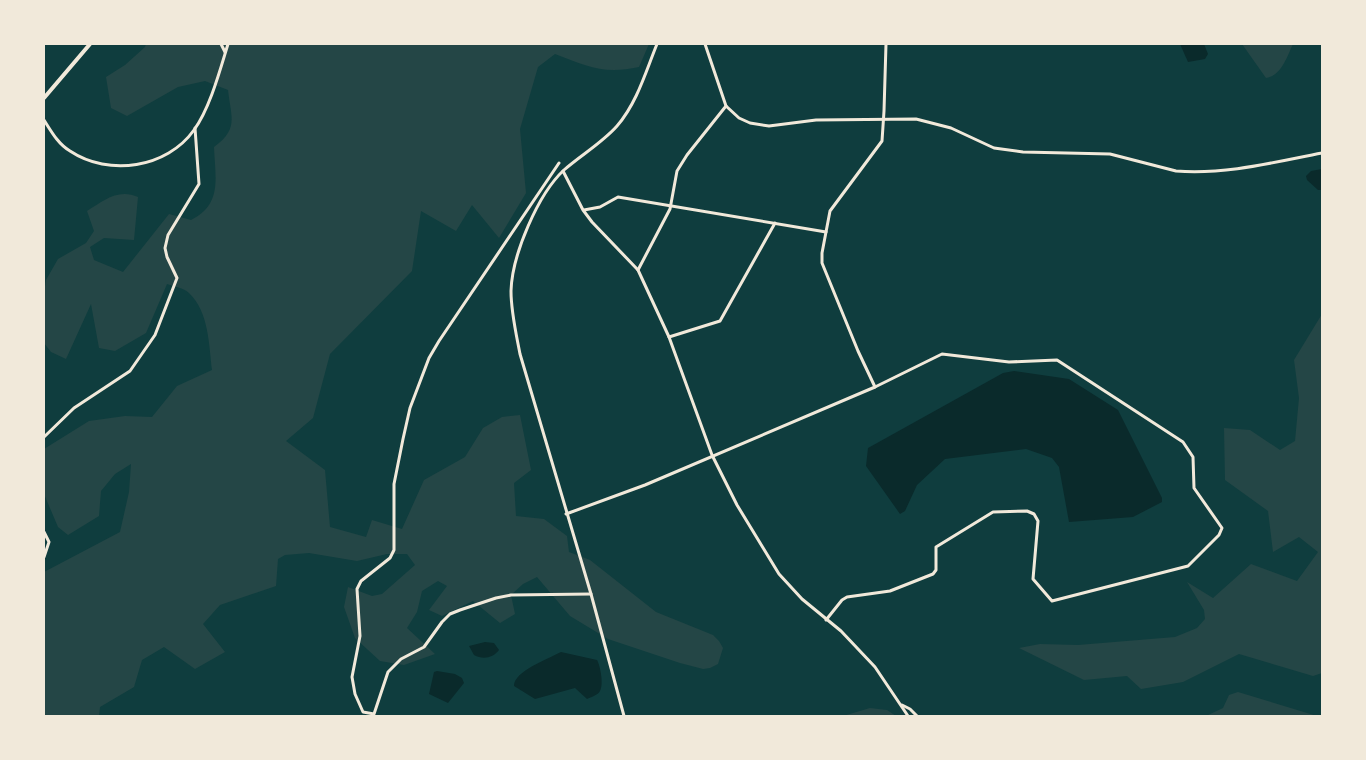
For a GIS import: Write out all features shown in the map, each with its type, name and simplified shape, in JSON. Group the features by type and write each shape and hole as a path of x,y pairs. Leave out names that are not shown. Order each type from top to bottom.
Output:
{"main road":[{"path":"44,98 90,44"}],"street":[{"path":"221,44 225,52"},
{"path":"44,120 54,136 73,153 93,162 126,166 142,165 167,154 182,144 195,128 209,99 228,44"},
{"path":"624,717 591,594 520,354 511,291 512,276 521,244 534,212 555,179 616,127 633,100 657,44"},
{"path":"705,44 726,106 739,118 758,125 791,124 816,120 916,119 939,124 994,148 1011,151 1110,154 1176,171 1221,170 1323,153"},
{"path":"875,387 822,263 830,211 880,145 884,118 886,44"},
{"path":"638,270 672,205 677,171 726,106"},
{"path":"44,437 74,408 130,371 155,335 177,278 165,248 168,235 199,184 195,128"},
{"path":"559,163 439,341 429,358 410,408 394,484 394,550 390,558 361,581 357,589 360,636 352,677 355,694 363,712 374,714 392,666 401,658 424,647 450,614 511,595 591,594"},
{"path":"563,171 583,210 592,222 638,270 669,337 712,455 737,505 779,574 802,600 841,631 875,667 908,717"},
{"path":"583,210 600,207 618,197 826,232"},
{"path":"669,337 720,321 775,223"},
{"path":"566,514 645,485 875,387 942,354 1009,362 1057,360 1183,442 1193,457 1194,488 1221,525 1222,531 1188,566 1052,601 1032,579 1037,518 1027,511 993,512 936,547 936,570 933,574 890,591 847,597 826,620"},
{"path":"44,532 49,542 44,557"},
{"path":"902,705 910,709 917,717"}],"shaded area":[{"path":"146,44 649,44 639,67 605,70 555,54 538,67 520,129 526,193 499,238 472,205 456,231 421,211 412,271 330,354 313,418 286,441 325,470 330,527 366,537 372,520 402,529 424,480 465,457 483,428 502,417 520,415 531,470 514,483 516,516 544,519 567,536 569,552 590,560 656,612 713,635 723,648 718,664 703,669 608,639 570,616 537,577 523,584 511,595 515,614 500,623 473,601 442,616 429,610 447,586 438,581 422,591 417,612 407,628 435,654 404,665 380,661 355,638 344,607 348,587 372,596 382,594 415,565 407,554 387,554 357,561 309,553 285,555 278,559 276,586 220,605 203,624 225,652 195,669 164,647 142,660 134,687 100,707 99,716 44,716 44,572 120,532 129,492 131,464 115,474 101,491 99,516 68,535 58,527 44,494 44,449 89,421 125,416 152,417 177,386 212,370 207,329 201,310 187,291 167,284 146,333 115,351 99,348 91,304 66,359 51,352 44,343 46,280 58,259 86,243 94,231 87,211 117,195 138,197 134,240 104,238 90,247 94,260 123,272 169,214 191,220 208,206 213,198 216,179 214,147 227,134 231,122 228,90 205,81 178,87 127,116 111,108 106,77 125,65"},
{"path":"1180,44 1204,44 1208,54 1205,59 1188,62"},
{"path":"1242,44 1293,44 1280,70 1266,78"},
{"path":"1322,169 1322,190 1318,190 1307,180 1306,176 1311,171"},
{"path":"1322,314 1322,673 1313,676 1239,654 1183,682 1141,689 1127,676 1084,680 1019,648 1040,644 1078,645 1175,637 1197,628 1205,619 1204,610 1187,582 1213,598 1251,564 1297,581 1318,552 1299,537 1273,552 1268,511 1225,480 1224,428 1250,430 1280,450 1295,441 1299,398 1294,360"},
{"path":"1014,371 1069,379 1118,410 1162,502 1133,517 1069,522 1059,467 1052,458 1026,449 945,459 917,485 905,511 900,514 866,466 868,448 1003,373"},
{"path":"485,642 494,643 499,650 488,657 474,655 469,646"},
{"path":"561,652 597,660 602,679 598,694 587,699 575,688 535,699 514,686 515,681 525,670"},
{"path":"434,672 455,674 462,678 464,683 448,703 429,694"},
{"path":"1238,692 1317,716 1206,716 1223,708 1229,695"},
{"path":"870,708 887,710 896,716 843,716"}]}
